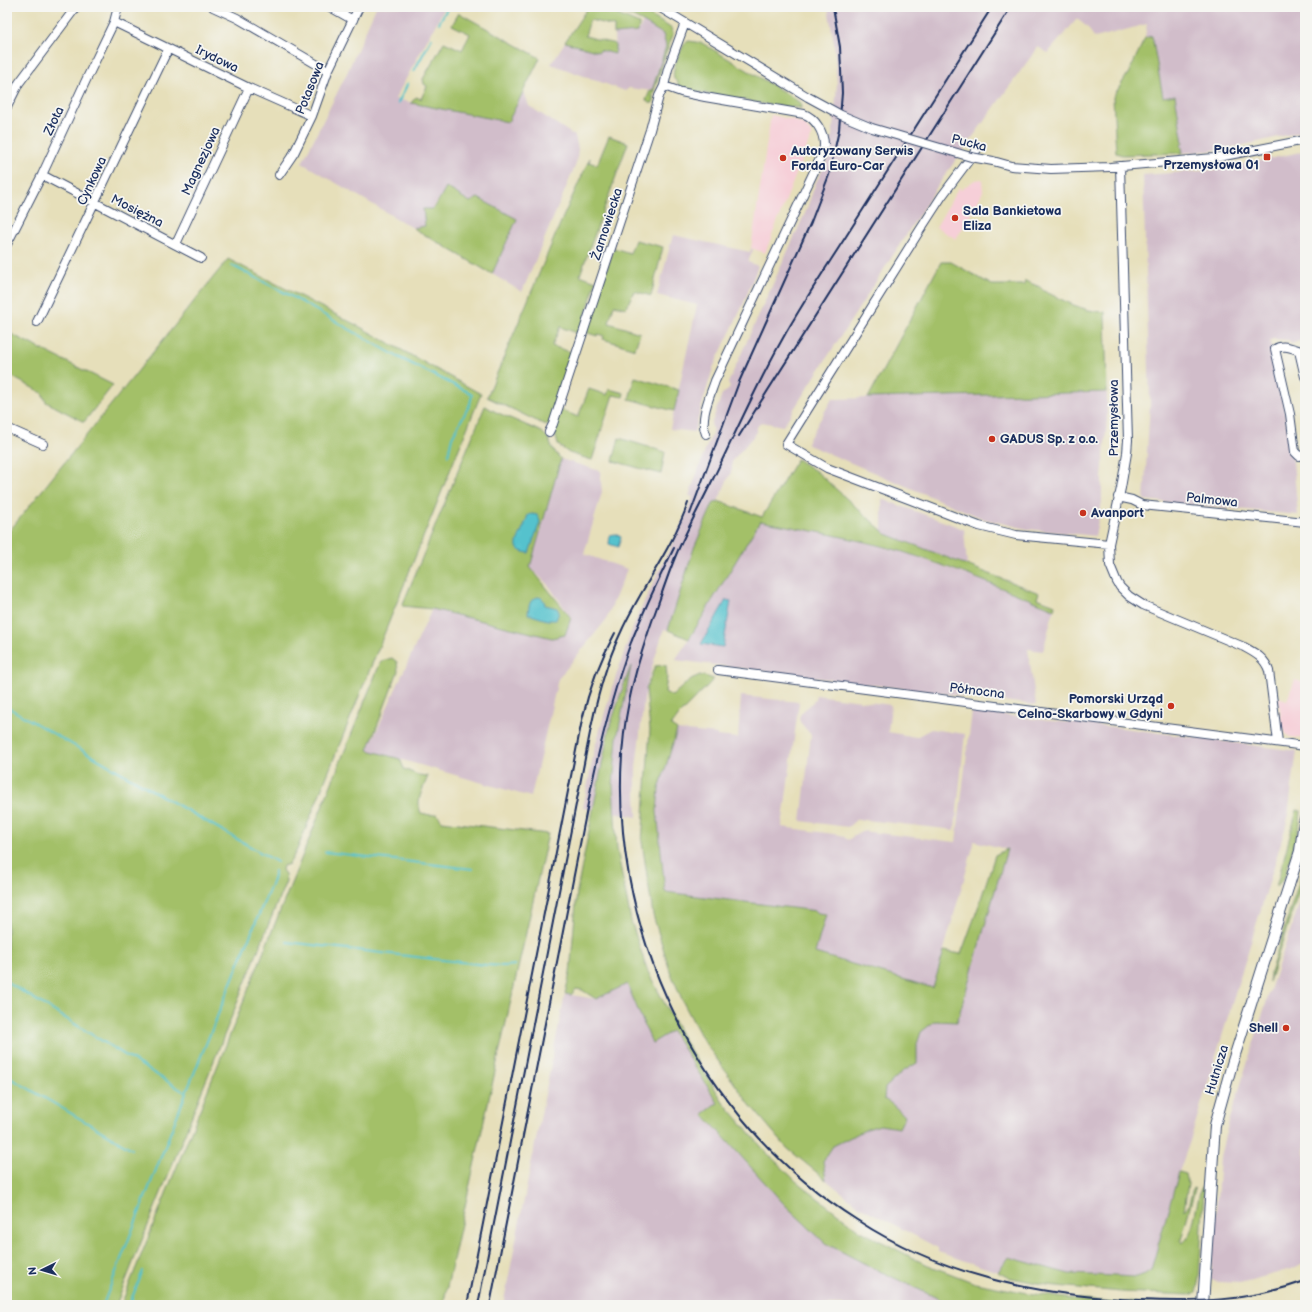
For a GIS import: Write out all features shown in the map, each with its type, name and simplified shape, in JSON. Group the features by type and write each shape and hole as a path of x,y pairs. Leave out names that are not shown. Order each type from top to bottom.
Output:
{"main road":[{"name":"Hutnicza","path":"1203,1305 1215,1125 1232,1064 1272,938 1303,848 1303,828 1305,819"}],"street":[{"path":"7,107 19,83 76,7"},
{"name":"Złota","path":"7,244 42,175 114,22 118,7"},
{"path":"213,7 237,18 328,71"},
{"path":"330,7 353,20"},
{"name":"Potasowa","path":"279,175 294,153 312,116 328,71 359,7"},
{"name":"Pucka","path":"659,7 808,97 841,115 872,128 971,157 1011,166 1051,169 1120,166 1214,158 1305,140"},
{"name":"Irydowa","path":"114,22 249,88 312,116"},
{"name":"Żarnowiecka","path":"549,432 556,417 650,130 659,96 664,86 668,69 685,23"},
{"name":"Cynkowa","path":"37,322 168,49"},
{"path":"664,86 681,92 705,97 797,112 812,118 821,132 823,140 823,151 818,163 719,370 704,416 703,424 706,434"},
{"name":"Magnezjowa","path":"176,244 249,88"},
{"path":"978,148 942,196 786,444 827,468 998,532 1027,537 1109,544"},
{"name":"Przemysłowa","path":"1120,166 1128,440 1126,463 1109,544 1110,565 1120,587 1133,600 1244,647 1254,652 1264,661 1269,671 1278,742"},
{"name":"Mosiężna","path":"42,175 201,258"},
{"path":"1305,377 1302,351 1284,346 1275,349 1290,414 1295,452 1299,456 1305,455"},
{"path":"7,428 43,444"},
{"name":"Palmowa","path":"1118,497 1132,500 1142,505 1305,522"},
{"name":"Północna","path":"718,670 1305,746"}],"shaded area":[{"path":"376,7 445,7 395,99 508,122 524,91 529,106 575,136 578,149 576,164 522,292 492,274 517,219 470,202 446,188 432,209 425,227 413,228 302,163 346,75"},
{"path":"828,7 1305,7 1305,131 1244,145 1208,151 1183,153 1181,144 1183,143 1175,95 1163,97 1152,36 1145,38 1147,24 1095,38 1086,26 1077,19 1048,53 1038,47 940,182 783,426 761,422 757,427 757,432 732,461 732,470 718,501 713,504 694,548 668,630 664,629 648,680 644,699 636,768 637,817 583,808 595,747 611,691 630,635 693,497 689,496 714,430 711,425 722,394 730,388 728,383 806,211 816,182 830,156 837,84 834,43"},
{"path":"643,22 663,34 666,45 652,91 629,88 625,91 551,64 565,42 599,52 600,49 615,54 614,34 638,32"},
{"path":"771,115 793,120 805,125 812,134 765,253 751,248"},
{"path":"1305,151 1305,339 1291,344 1289,340 1273,339 1270,341 1293,461 1298,515 1144,500 1150,403 1143,175 1213,170"},
{"path":"982,179 983,191 974,210 956,239 936,227 959,187 961,190 975,180"},
{"path":"673,235 750,252 751,248 753,250 748,262 758,266 743,305 713,368 694,432 670,429 697,305 657,295"},
{"path":"1107,392 1107,421 1102,478 1102,502 1095,536 1027,529 984,519 806,444 832,399"},
{"path":"561,459 600,471 602,492 584,554 627,569 606,620 558,679 531,797 368,750 432,609 552,638 565,635 571,617 549,586 530,567"},
{"path":"882,499 964,529 967,565 886,534 882,531"},
{"path":"759,521 843,536 900,551 994,585 1054,609 1043,651 1028,649 1036,705 675,660"},
{"path":"1295,680 1305,683 1305,739 1290,737 1286,734 1282,726 1278,697 1287,700"},
{"path":"816,695 891,705 888,732 916,737 931,729 965,734 955,830 857,819 848,827 801,821 811,735 800,722 799,717 802,712 815,700"},
{"path":"741,696 799,702 782,827 841,835 848,840 861,831 956,842 972,711 1123,728 1297,751 1287,822 1190,1141 1179,1172 1151,1270 1137,1277 1069,1274 1008,1257 998,1272 938,1252 938,1248 859,1206 826,1180 823,1161 833,1146 867,1129 880,1125 899,1127 892,1104 884,1099 885,1088 902,1072 917,1063 917,1044 921,1032 935,1021 957,1022 1006,849 974,841 933,988 815,953 826,914 818,913 816,911 665,892 657,811 659,789 677,730 717,734 717,736 738,738"},
{"path":"1305,887 1305,1262 1292,1269 1240,1283 1218,1282 1211,1279 1220,1158 1225,1135 1272,984"},
{"path":"627,984 652,1042 672,1031 719,1104 703,1115 784,1204 825,1243 952,1305 503,1305 565,994 596,999"}],"green space":[{"path":"588,7 605,7 618,15 639,24 638,32 614,34 614,26 590,20 585,36 615,44 615,54 600,50 599,52 565,42"},
{"path":"612,7 636,7 671,28 673,35 653,94 653,103 649,103 646,100 650,91 652,91 666,46 663,34 643,22"},
{"path":"459,13 540,58 508,122 411,103 416,97 421,99 427,86 424,84 423,79 444,42 462,50 470,34 452,25"},
{"path":"1152,36 1163,97 1175,95 1183,143 1181,144 1183,153 1122,155 1116,153 1113,97 1129,72 1145,38"},
{"path":"689,41 702,43 792,97 800,103 801,108 770,105 678,87 678,83 674,79 673,75 675,65 685,43"},
{"path":"609,136 628,143 580,275 596,281 580,334 560,327 552,346 574,353 549,425 543,424 487,397 563,217 590,158 589,162 597,165"},
{"path":"446,187 470,202 478,198 517,219 492,274 413,228 425,226 423,209 432,209 435,207"},
{"path":"635,240 663,247 651,296 634,291 626,308 614,305 609,323 640,333 635,349 603,339 604,336 598,334 597,336 585,332 614,248 630,253"},
{"path":"228,259 362,328 481,394 297,850 289,864 283,866 282,870 285,874 286,881 116,1305 7,1305 7,534"},
{"path":"941,262 951,262 992,285 1024,285 1025,281 1040,287 1044,291 1073,305 1089,310 1105,312 1107,392 868,398"},
{"path":"7,332 113,385 84,422 46,402 42,393 7,374"},
{"path":"635,377 679,390 674,411 629,399"},
{"path":"589,389 607,395 609,389 624,393 623,397 613,395 592,460 569,453 558,445 554,429 561,410 578,417"},
{"path":"485,406 542,432 548,438 553,450 561,459 530,567 571,618 565,635 552,638 432,609 402,606"},
{"path":"619,438 665,452 661,474 613,461"},
{"path":"797,459 817,472 886,534 1039,593 1037,598 1055,605 1054,609 958,571 900,551 848,538 760,521 689,639 668,630 694,548 713,504 718,501 762,517"},
{"path":"392,658 397,662 398,671 368,750 400,759 404,769 418,775 428,776 422,790 419,803 421,813 430,815 437,814 442,821 548,834 443,1305 121,1305 381,661"},
{"path":"666,665 667,677 665,692 672,696 691,679 700,675 714,679 679,715 671,726 677,730 659,789 657,811 665,892 816,911 818,913 826,914 815,953 933,988 944,951 961,954 995,855 1007,849 957,1022 935,1021 921,1032 917,1044 917,1063 902,1072 885,1088 884,1099 905,1116 899,1128 880,1125 867,1129 833,1146 823,1161 826,1180 787,1148 750,1105 703,1040 684,1004 670,971 653,915 642,842 650,730 646,689 655,666"},
{"path":"631,666 617,738 613,786 617,849 631,921 648,972 685,1042 724,1103 765,1151 797,1182 859,1230 923,1263 975,1283 1028,1293 1080,1300 1188,1305 952,1305 873,1268 825,1243 784,1204 703,1114 718,1103 672,1031 652,1043 627,984 596,999 582,990 576,989 571,995 565,994 570,973 577,891 609,729"},
{"path":"1297,810 1301,811 1300,823 1285,876 1276,887"},
{"path":"1305,863 1305,873 1269,982 1270,973"},
{"path":"1179,1172 1186,1174 1188,1184 1184,1210 1188,1207 1193,1188 1195,1189 1181,1240 1183,1243 1191,1233 1201,1187 1204,1189 1199,1278 1196,1293 1189,1295 1121,1292 1047,1285 1007,1277 998,1272 1008,1257 1069,1274 1137,1277 1145,1274 1151,1270"}],"water":[{"path":"528,515 537,515 540,521 529,553 520,550 517,542"},
{"path":"615,534 621,537 618,547 609,544 610,535"},
{"path":"538,597 542,598 545,605 557,608 559,612 556,620 547,620 528,614 531,601"},
{"path":"726,600 731,601 723,647 701,644"}],"waterway":[{"path":"439,23 448,7"},
{"path":"414,71 432,38"},
{"path":"398,103 408,83"},
{"path":"231,265 291,296 398,357 472,395 470,404 452,437 448,455"},
{"path":"7,707 277,862"},
{"path":"325,852 473,869"},
{"path":"103,1305 186,1093 273,880 275,871"},
{"path":"287,942 486,965 515,965"},
{"path":"7,982 186,1093"},
{"path":"7,1076 132,1149"},
{"path":"129,1305 143,1271"}],"railway":[{"path":"690,514 739,382 811,222 829,175 839,130 842,93 840,47 833,7"},
{"path":"992,7 819,278 773,355 673,561 641,654 629,701 624,733 621,769 621,805 629,877 637,912 647,947 659,980 674,1013 690,1044 729,1102 775,1155 801,1178 828,1200 857,1220 890,1239 923,1256 992,1280 1028,1288 1102,1298 1161,1301 1203,1301 1244,1297 1284,1288 1305,1281"},
{"path":"739,436 1011,7"},
{"path":"478,1305 597,700 605,672 621,632 674,536 688,503"},
{"path":"490,1305 591,788 603,734 618,680 630,645 640,620 674,548"},
{"path":"467,1305 582,720 596,675 604,654 615,633"}],"place":[{"name":"Pucka - Przemysłowa 01","path":"1267,157"},
{"name":"Autoryzowany Serwis Forda Euro-Car","path":"783,158"},
{"name":"Sala Bankietowa Eliza","path":"955,218"},
{"name":"GADUS Sp. z o.o.","path":"992,439"},
{"name":"Avanport","path":"1083,513"},
{"name":"Pomorski Urząd Celno-Skarbowy w Gdyni","path":"1171,706"},
{"name":"Shell","path":"1286,1028"}]}
